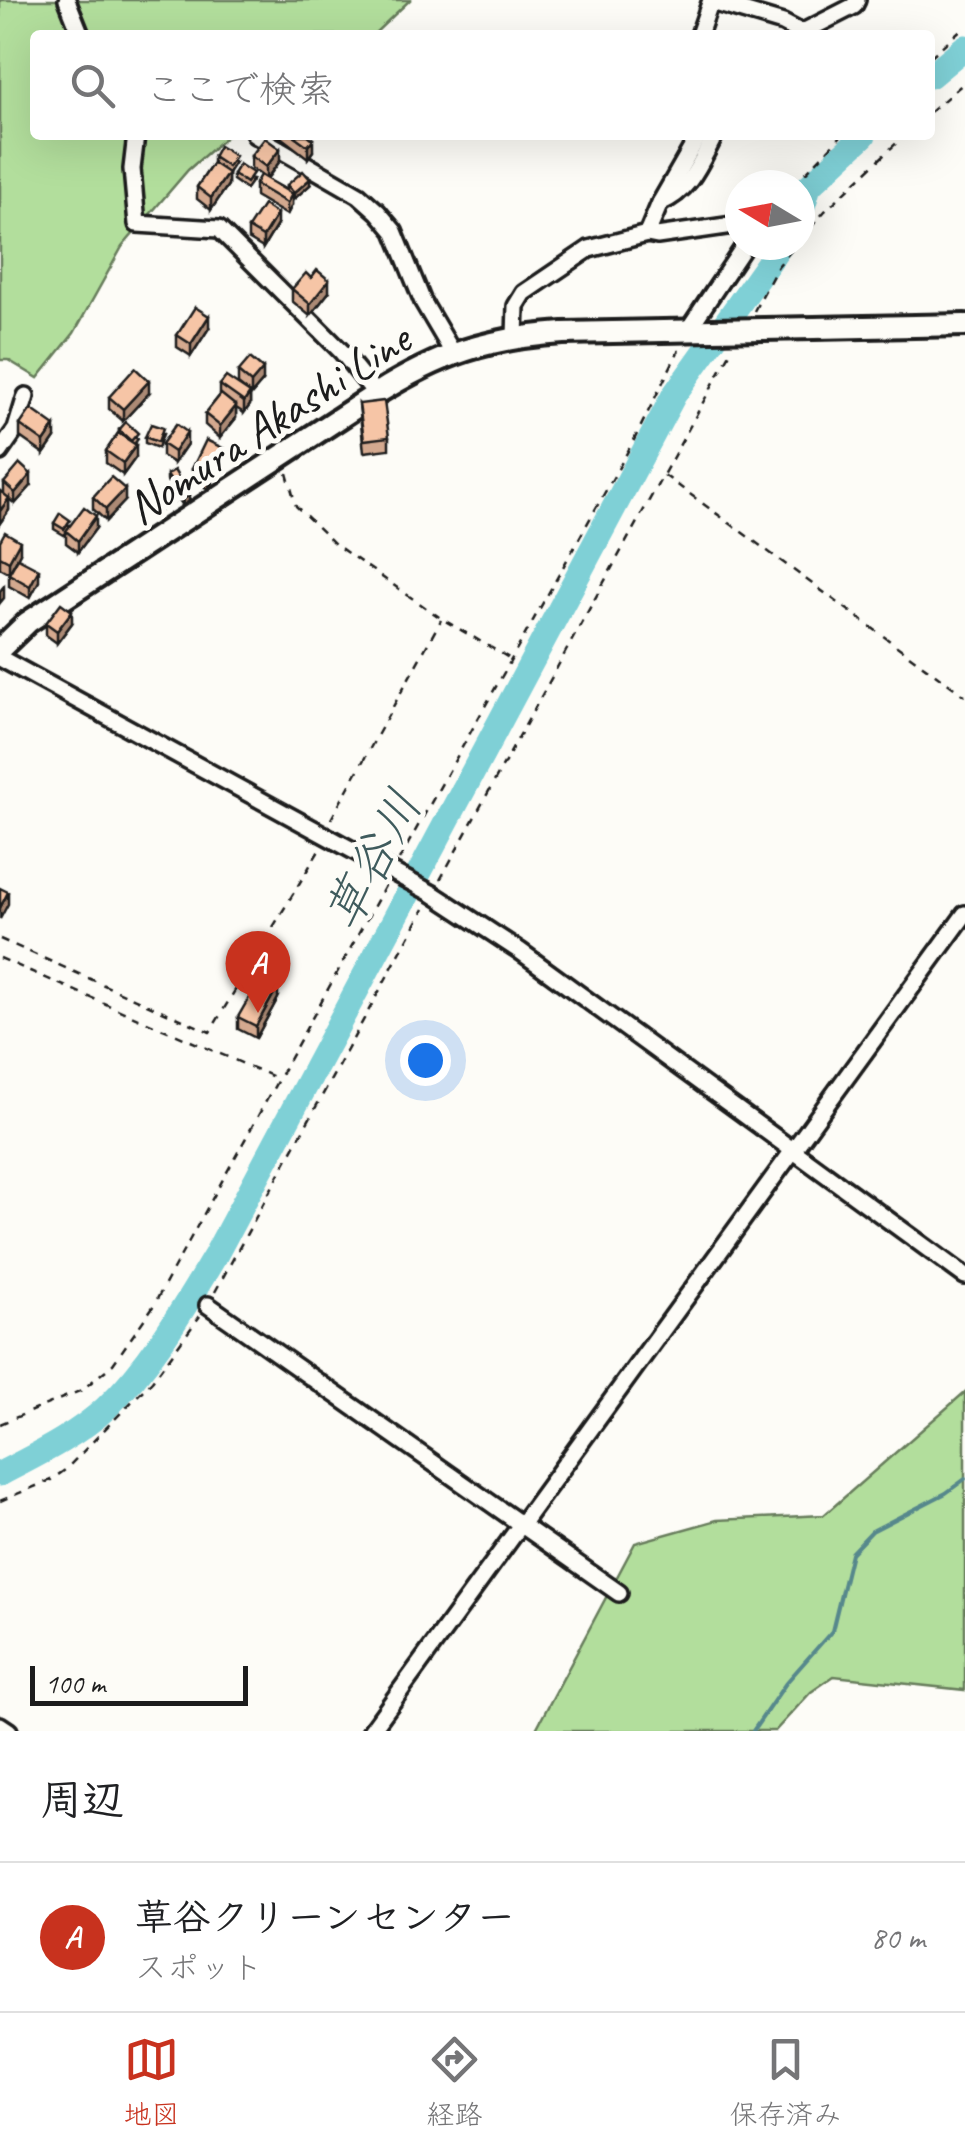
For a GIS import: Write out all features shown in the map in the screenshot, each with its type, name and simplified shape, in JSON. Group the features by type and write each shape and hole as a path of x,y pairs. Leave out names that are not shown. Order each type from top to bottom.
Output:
{"main road":[{"name":"Nomura Akashi Line","path":"0,650 28,622 376,394 453,353 514,336 965,324"}],"street":[{"path":"68,0 79,30"},
{"path":"806,30 854,6 857,0"},
{"path":"700,30 711,1 783,23 793,30"},
{"path":"135,140 132,169 137,224 219,229 342,352 376,394"},
{"path":"264,140 360,195 378,212 394,231 423,302 453,353"},
{"path":"647,234 696,140"},
{"path":"660,203 679,195 712,140"},
{"path":"514,336 516,306 524,293 589,250 647,234 658,236 725,226"},
{"path":"688,330 734,260"},
{"path":"0,452 16,429 26,396"},
{"path":"0,658 433,894 520,951 965,1276"},
{"path":"372,1731 965,914"},
{"path":"208,1304 619,1593"},
{"path":"0,1725 8,1731"}],"path":[{"path":"935,53 965,26"},
{"path":"935,108 965,82"},
{"path":"808,170 837,140"},
{"path":"815,222 900,140"},
{"path":"0,1501 65,1470 152,1381 208,1304 783,260"},
{"path":"0,1424 82,1390 113,1364 152,1308 633,442 688,330"},
{"path":"289,452 285,468 296,506 336,546 442,619 511,660"},
{"path":"663,474 965,696"},
{"path":"0,939 210,1032 326,834 442,619"},
{"path":"0,958 279,1080"}],"green space":[{"path":"0,0 410,0 378,30 30,30 30,140 222,140 188,170 122,247 74,333 38,378 8,360 0,360"},
{"path":"965,1392 965,1690 834,1676 811,1692 775,1731 535,1731 635,1543 717,1520 824,1515"}],"building":[{"path":"263,140 280,149 266,167 251,156"},
{"path":"219,146 235,156 228,167 213,157"},
{"path":"213,163 228,173 211,198 197,187"},
{"path":"239,164 253,173 246,183 233,174"},
{"path":"303,171 310,179 294,193 287,185"},
{"path":"260,175 292,194 287,203 255,184"},
{"path":"263,205 277,214 263,237 248,228"},
{"path":"317,270 329,280 310,304 292,289 306,273 311,278"},
{"path":"195,307 209,316 191,344 177,335"},
{"path":"250,358 263,369 251,383 238,372"},
{"path":"135,368 149,381 123,409 109,397"},
{"path":"226,377 250,393 244,402 220,385"},
{"path":"221,394 236,406 220,426 205,414"},
{"path":"384,401 389,437 364,440 359,404"},
{"path":"31,409 55,426 44,442 20,425"},
{"path":"126,422 138,433 131,441 119,430"},
{"path":"151,424 163,428 158,442 145,437"},
{"path":"176,424 187,432 174,452 162,444"},
{"path":"118,433 136,445 123,463 106,451"},
{"path":"206,440 223,448 209,477 192,469"},
{"path":"20,464 31,474 15,493 4,483"},
{"path":"174,470 189,495 183,500 167,475"},
{"path":"111,477 125,489 106,509 93,497"},
{"path":"167,487 173,497 160,505 154,495"},
{"path":"0,491 9,498 0,511"},
{"path":"84,507 96,516 78,541 66,531"},
{"path":"60,513 70,520 64,529 54,523"},
{"path":"5,532 20,541 9,561 0,556 0,541"},
{"path":"18,558 39,569 30,586 9,574"},
{"path":"61,603 72,611 57,631 46,623"},
{"path":"0,888 8,892 0,908"},
{"path":"261,977 278,986 256,1026 238,1017"}],"waterway":[{"name":"草谷川","path":"935,72 965,47"},
{"name":"草谷川","path":"815,180 859,140"},
{"name":"草谷川","path":"0,1474 69,1436 106,1408 138,1374 178,1316 215,1256 674,395 770,260"},
{"path":"753,1731 786,1683 832,1631 851,1553 872,1531 965,1479"}],"place":[{"name":"草谷クリーンセンター","path":"258,1013"}]}
